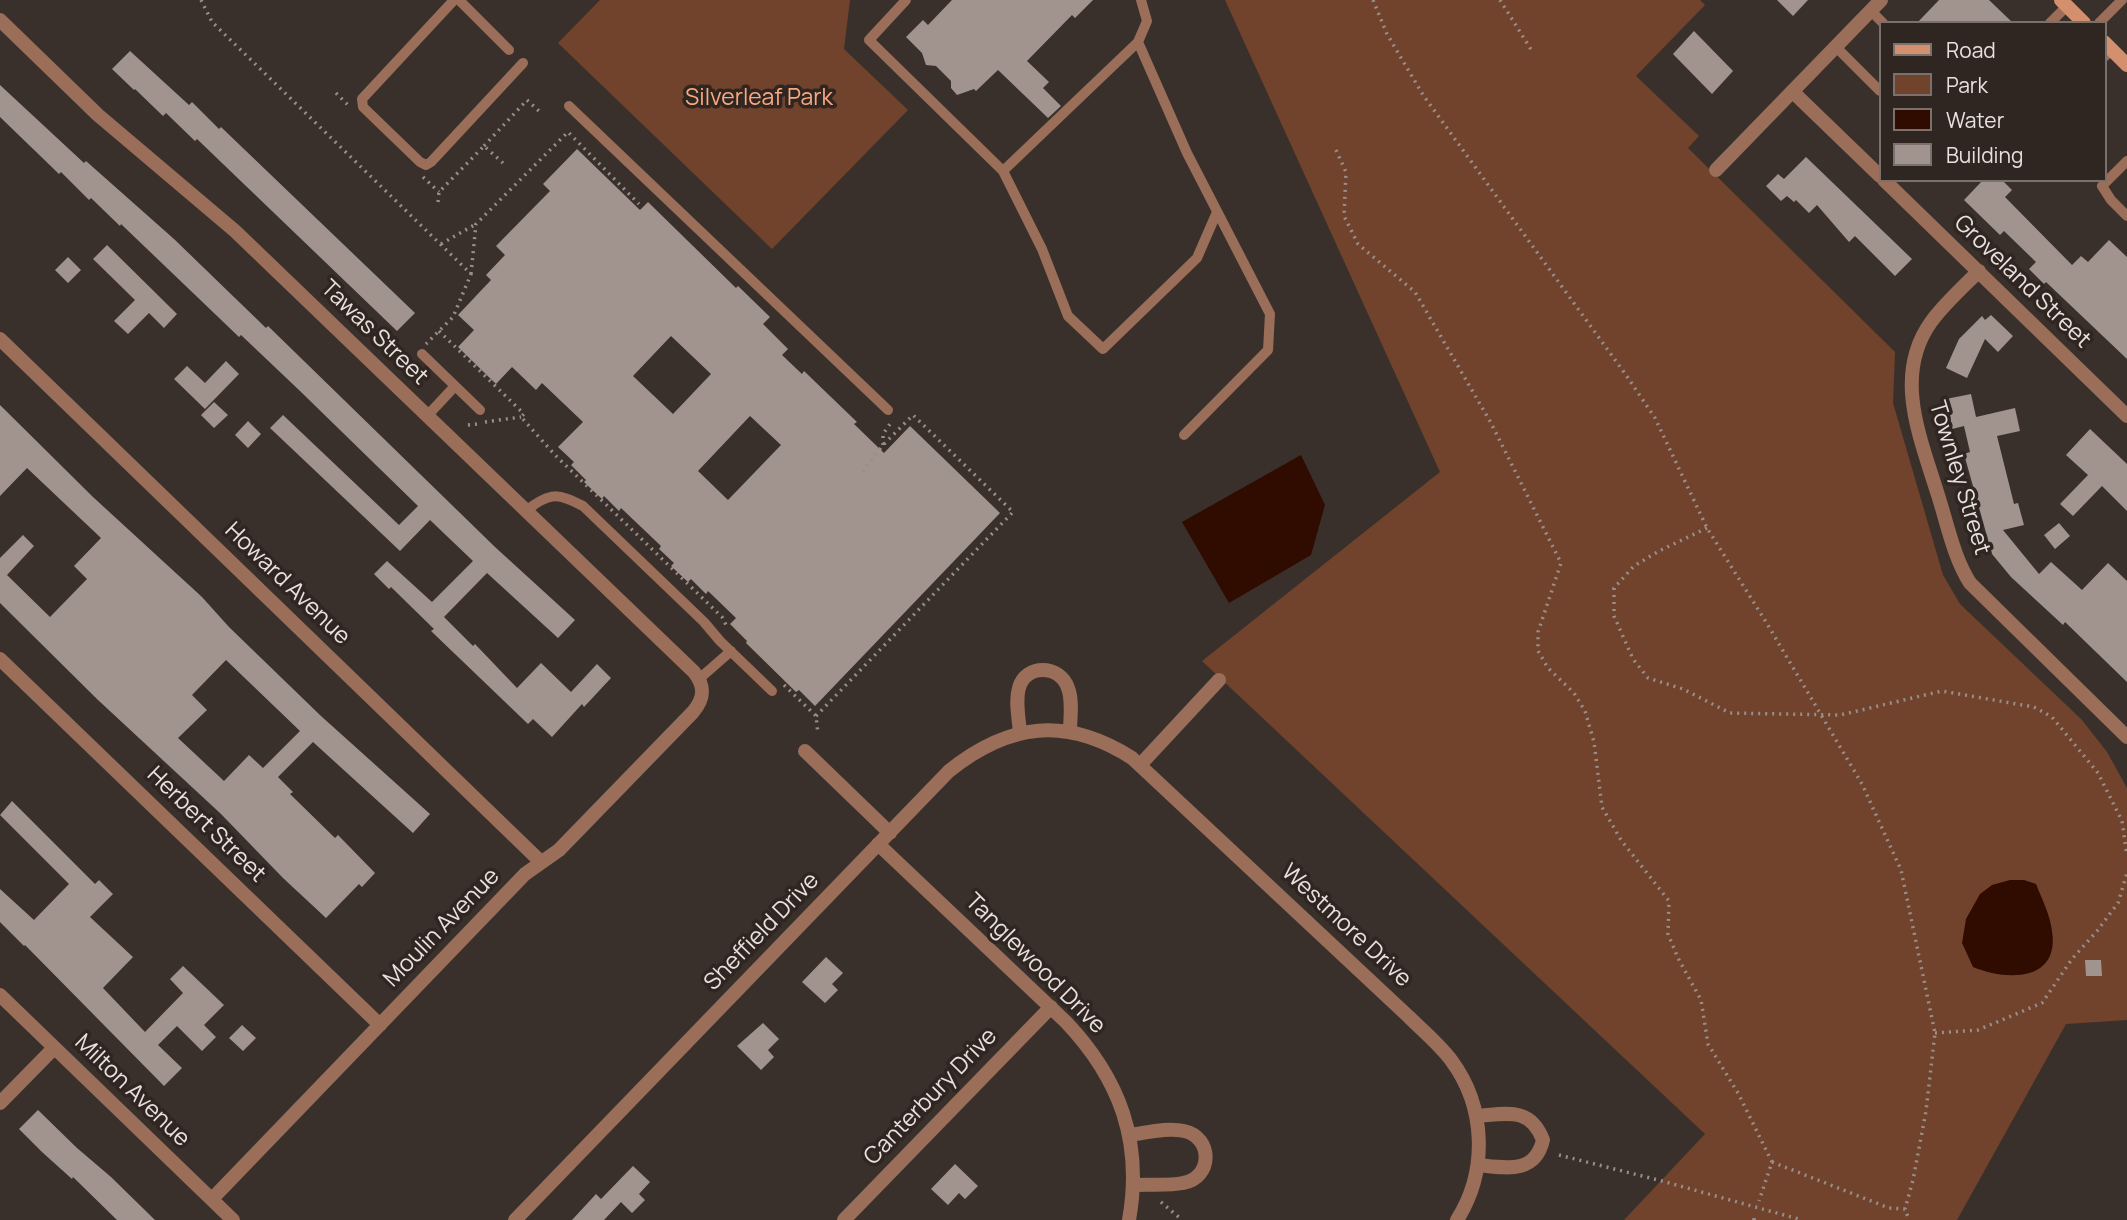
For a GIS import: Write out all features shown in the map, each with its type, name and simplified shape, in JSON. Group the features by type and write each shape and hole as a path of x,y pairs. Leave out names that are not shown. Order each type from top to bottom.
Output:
{"main road":[{"path":"2064,3 2082,21"},
{"path":"2107,50 2127,65"}],"street":[{"path":"1716,170 1881,0"},
{"name":"Tawas Street","path":"0,20 99,114 227,224 527,510 701,684"},
{"path":"1793,92 1878,174"},
{"name":"Groveland Street","path":"1886,182 2127,416"},
{"name":"Townley Street","path":"1979,271 1930,324 1914,357 1910,390 1912,407 1928,463 1959,561 1970,583 2127,737"},
{"name":"Howard Avenue","path":"0,339 541,862"},
{"name":"Herbert Street","path":"0,659 380,1025"},
{"path":"1020,733 1017,693 1020,685 1024,677 1033,671 1044,669 1059,675 1069,690 1070,732"},
{"path":"1140,765 1219,680"},
{"name":"Moulin Avenue","path":"212,1199 525,874 559,850 693,712 698,706 701,684"},
{"name":"Westmore Drive","path":"1070,732 1090,736 1114,746 1140,765 1436,1044 1462,1077 1476,1116 1479,1166 1472,1191 1457,1220"},
{"name":"Sheffield Drive","path":"515,1220 949,771 972,752 1007,735 1070,732"},
{"path":"804,751 890,833"},
{"name":"Tanglewood Drive","path":"878,844 1051,1007 1085,1042 1104,1070 1118,1098 1130,1135 1134,1185 1129,1220"},
{"name":"Milton Avenue","path":"0,995 233,1220"},
{"name":"Canterbury Drive","path":"844,1220 1051,1007"},
{"path":"0,1103 54,1048"},
{"path":"1476,1116 1524,1116 1532,1120 1543,1140 1533,1161 1518,1167 1479,1166"},
{"path":"1130,1135 1183,1130 1198,1138 1204,1145 1206,1154 1203,1170 1192,1180 1184,1183 1134,1185"}],"lane":[{"path":"509,50 456,0 362,99 363,107 426,165 523,63"},
{"path":"906,0 869,40 1003,171 1042,249 1069,316 1103,349 1197,258 1217,212"},
{"path":"1003,171 1138,42 1147,21 1141,0"},
{"path":"2101,21 2122,0"},
{"path":"2051,21 2064,3"},
{"path":"1871,11 1881,21"},
{"path":"1138,42 1187,153 1270,314 1268,350 1184,435"},
{"path":"1836,47 1878,89"},
{"path":"569,106 888,410"},
{"path":"2127,161 2102,186 2127,216"},
{"path":"422,351 480,410"},
{"path":"428,415 455,386"},
{"path":"527,510 543,497 556,496 566,497 583,506 705,622 772,691"},
{"path":"701,684 731,651"}],"path":[{"path":"201,0 212,22 471,274"},
{"path":"1373,0 1387,34 1423,95 1655,418 1707,528 1862,784 1901,870 1936,1033 1926,1111 1905,1209 1909,1220"},
{"path":"1500,0 1532,51"},
{"path":"438,202 439,192 527,100 540,113"},
{"path":"441,244 476,224 568,132 639,204"},
{"path":"484,145 503,163"},
{"path":"1336,150 1346,172 1343,216 1358,243 1415,292 1491,423 1561,563 1538,632 1538,651 1548,668 1574,693 1585,711 1594,742 1602,807 1621,840 1669,901 1668,934 1701,1000 1708,1044 1738,1093 1772,1162 1889,1208 1905,1209"},
{"path":"422,351 453,317 471,274 476,224"},
{"path":"439,331 524,414 521,417"},
{"path":"816,716 1013,512 913,415 883,445 862,473"},
{"path":"468,425 521,417"},
{"path":"521,417 555,455 722,617 733,634"},
{"path":"883,445 883,434 888,425"},
{"path":"1707,528 1658,551 1634,566 1614,587 1615,616 1633,659 1648,678 1683,689 1730,713 1840,715 1942,691 2034,707 2052,717 2098,773 2122,821 2127,856"},
{"path":"776,678 816,716 818,734"},
{"path":"1936,1033 1978,1030 2042,1003 2072,959 2118,903 2127,873"},
{"path":"1559,1155 1802,1220"},
{"path":"1759,1200 1772,1162"},
{"path":"1161,1202 1182,1220"}],"green space":[{"name":"Silverleaf Park","path":"600,0 850,0 844,49 908,110 772,249 558,43"},
{"path":"1225,0 1700,0 1705,5 1636,76 1699,136 1688,148 1895,352 1893,403 1943,575 1960,604 2082,720 2107,752 2127,788 2127,1020 2066,1024 1957,1220 1624,1220 1705,1134 1202,661 1440,472"}],"water":[{"path":"1301,455 1325,505 1311,555 1229,603 1182,522"},
{"path":"2010,880 2024,880 2036,884 2052,931 2052,948 2048,960 2028,973 2015,975 1986,972 1973,967 1962,943 1966,919 1980,894 1992,885"}],"building":[{"path":"952,0 1093,0 1075,18 1072,15 1027,61 1049,82 1043,88 1061,106 1048,118 998,70 976,91 974,89 957,95 951,88 951,81 936,66 926,65 922,53 906,37 923,20 928,25"},
{"path":"1777,0 1808,0 1793,16"},
{"path":"1939,0 1989,0 2011,21 1919,21"},
{"path":"1694,31 1733,71 1712,94 1673,54"},
{"path":"130,51 189,105 192,102 219,129 221,127 415,313 397,331 197,139 195,141 166,113 163,116 134,90 112,69"},
{"path":"0,85 84,163 86,161 174,239 266,328 268,326 495,547 575,620 558,638 487,573 444,617 473,646 475,644 517,688 541,663 571,692 597,664 611,678 584,707 582,704 552,737 533,719 528,724 431,631 434,629 391,587 389,589 374,574 387,561 432,602 473,561 430,520 400,551 270,428 283,415 399,525 418,506 241,335 239,337 121,224 120,226 91,198 89,200 61,172 59,174 0,117"},
{"path":"577,149 640,210 648,202 736,288 738,286 770,317 763,324 788,349 782,355 802,374 804,371 857,422 854,424 884,453 910,426 1000,513 815,706 799,690 796,692 746,643 730,624 736,618 708,591 706,594 691,579 688,582 671,566 674,563 659,549 661,546 621,508 619,511 584,482 586,480 571,465 574,462 558,447 583,422 542,383 536,390 512,367 496,384 458,347 474,330 458,315 491,280 486,275 505,255 496,246 550,191 543,184","holes":["671,336 711,374 673,414 633,376","750,416 781,445 728,500 698,471"]},
{"path":"1806,157 1912,259 1895,276 1855,236 1849,242 1817,205 1809,213 1796,200 1794,202 1787,196 1781,201 1766,186 1778,174 1784,179"},
{"path":"1981,182 2004,182 2012,190 2005,197 2072,265 2081,256 2088,262 2109,240 2127,257 2127,359 2029,269 2036,262 2004,231 2000,235 1964,200"},
{"path":"107,245 177,314 164,328 149,313 128,334 114,321 135,300 93,259"},
{"path":"68,257 81,270 68,283 55,270"},
{"path":"1991,315 2013,336 1998,352 1985,339 1967,378 1946,368 1959,339 1982,316 1985,320"},
{"path":"226,361 239,374 205,409 174,379 187,366 205,383"},
{"path":"1971,394 1976,417 2015,408 2020,431 1997,436 2014,504 2018,503 2024,525 2003,530 2039,574 2051,562 2082,590 2108,563 2127,581 2127,682 2065,622 2063,625 2011,577 1992,554 1964,454 1970,452 1964,426 1952,429 1946,399"},
{"path":"214,402 228,415 214,428 201,415"},
{"path":"0,405 93,497 202,597 229,627 321,716 430,814 413,833 313,742 278,777 293,792 290,794 335,838 338,835 375,873 362,887 359,884 326,918 0,603 0,558 23,535 34,546 7,575 50,617 87,579 74,566 101,538 27,468 0,496","holes":["226,660 300,731 263,768 249,755 224,781 178,738 207,710 192,695"]},
{"path":"248,421 261,434 248,448 235,435"},
{"path":"2090,429 2127,464 2127,511 2102,486 2073,516 2060,504 2088,475 2066,455"},
{"path":"2059,523 2070,536 2055,549 2044,535"},
{"path":"12,801 95,884 99,880 113,894 90,917 133,957 103,988 145,1032 183,993 170,979 183,966 224,1005 204,1025 216,1037 202,1051 177,1026 158,1045 182,1068 164,1086 0,922 0,889 34,920 69,884 0,815"},
{"path":"826,957 843,973 832,984 838,990 825,1003 802,982"},
{"path":"2085,960 2101,960 2102,976 2086,976"},
{"path":"763,1023 779,1039 768,1050 774,1057 761,1070 737,1046"},
{"path":"242,1025 256,1038 243,1051 229,1038"},
{"path":"38,1110 155,1220 117,1220 73,1177 72,1179 42,1152 19,1129"},
{"path":"955,1164 978,1186 965,1199 959,1193 948,1205 931,1189"},
{"path":"633,1166 650,1182 639,1194 645,1200 632,1213 621,1202 604,1220 572,1220 596,1194 601,1199"}]}
